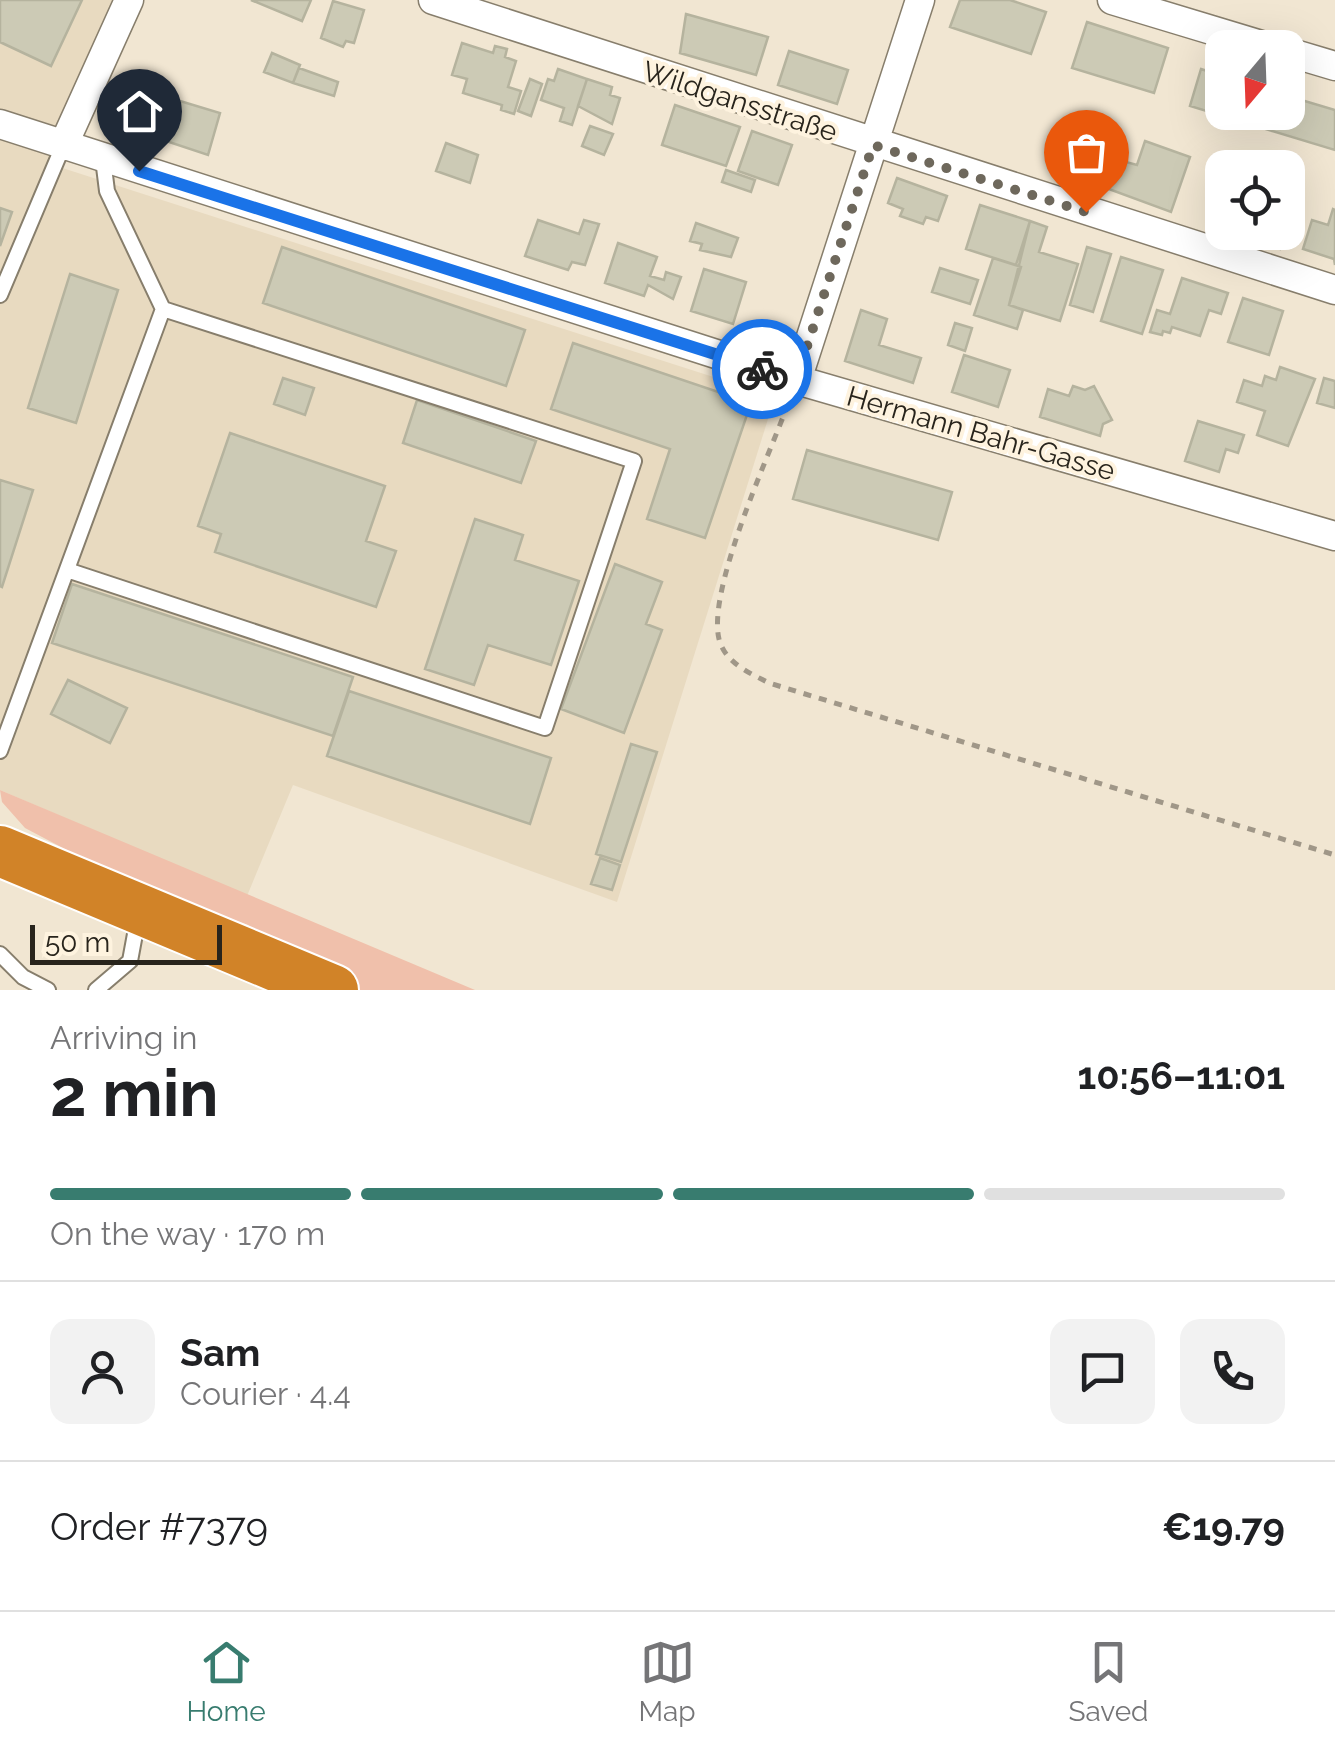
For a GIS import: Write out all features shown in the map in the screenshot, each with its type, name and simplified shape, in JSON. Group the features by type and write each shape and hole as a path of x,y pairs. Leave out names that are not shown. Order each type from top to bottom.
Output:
{"highway":[{"path":"0,851 333,990"},
{"path":"0,878 269,990"}],"street":[{"path":"62,146 129,0"},
{"name":"Wildgansstraße","path":"433,0 873,145 1335,290"},
{"path":"796,380 920,0"},
{"path":"1112,0 1211,30"},
{"path":"1305,57 1335,66"},
{"name":"Hermann Bahr-Gasse","path":"0,124 796,380 1335,536"}],"lane":[{"path":"0,295 62,146"},
{"path":"0,750 163,309 108,190 103,159"},
{"path":"66,570 545,728 634,461 163,309"},
{"path":"96,990 130,961 135,934"},
{"path":"0,954 23,977 48,990"}],"path":[{"path":"796,380 724,578 719,640 733,664 770,683 1335,854"}],"shaded area":[{"path":"0,0 115,0 50,164 766,394 773,403 617,902 293,785 247,896 0,790"},
{"path":"0,790 475,990 359,990 293,962 248,925 118,877 25,828 2,802"}],"building":[{"path":"0,0 82,0 51,66 0,42"},
{"path":"251,0 311,0 302,21"},
{"path":"960,0 1010,0 1046,12 1031,54 950,27"},
{"path":"333,1 364,10 354,43 346,41 343,47 321,38"},
{"path":"686,14 768,37 756,75 680,53"},
{"path":"1087,22 1168,48 1154,93 1072,68"},
{"path":"462,43 493,53 495,46 507,49 505,57 516,61 508,87 521,91 514,114 501,110 502,105 463,93 467,79 452,75"},
{"path":"789,51 848,70 837,104 778,85"},
{"path":"272,53 300,65 293,83 264,72"},
{"path":"299,68 338,82 334,96 293,83"},
{"path":"558,69 587,79 572,125 560,121 564,108 541,100 548,79 554,81"},
{"path":"1201,69 1205,70 1205,111 1190,106"},
{"path":"530,79 542,84 531,116 518,111"},
{"path":"587,79 612,87 610,95 620,98 612,124 578,106"},
{"path":"180,101 220,113 208,155 163,140"},
{"path":"1305,101 1335,110 1335,150 1272,131 1305,130"},
{"path":"675,105 740,127 726,166 662,145"},
{"path":"590,126 613,134 604,155 582,146"},
{"path":"752,131 792,145 778,185 738,171"},
{"path":"1145,141 1190,157 1171,212 1106,188 1115,159 1137,165"},
{"path":"446,143 478,155 470,183 436,171"},
{"path":"726,170 755,180 751,192 722,182"},
{"path":"897,178 947,196 938,221 926,217 923,224 900,216 903,209 888,203"},
{"path":"980,205 1030,221 1016,265 966,249"},
{"path":"0,208 12,212 0,246"},
{"path":"1333,209 1335,265 1334,259 1305,250 1312,220 1328,225"},
{"path":"538,220 579,234 584,220 599,224 585,265 572,262 568,270 525,256"},
{"path":"1030,221 1047,227 1039,252 1078,264 1060,321 1009,305"},
{"path":"696,223 738,238 731,257 700,250 702,244 690,241"},
{"path":"618,243 657,257 650,276 664,280 666,272 681,277 673,299 648,285 644,296 605,283"},
{"path":"282,247 525,330 506,386 263,303"},
{"path":"1087,247 1111,254 1093,312 1070,305"},
{"path":"1121,257 1163,270 1142,334 1101,321"},
{"path":"993,258 1021,267 1009,305 1023,310 1017,329 974,315"},
{"path":"940,268 978,280 970,304 932,292"},
{"path":"704,269 746,282 733,324 691,311"},
{"path":"70,274 118,290 76,423 28,408"},
{"path":"1182,278 1228,293 1221,314 1209,310 1200,336 1172,327 1170,333 1163,331 1162,335 1150,332 1157,310 1170,314"},
{"path":"1243,298 1283,311 1269,355 1228,342"},
{"path":"861,310 887,319 879,345 921,358 913,383 845,361"},
{"path":"955,323 972,328 965,351 948,345"},
{"path":"573,343 751,403 705,538 647,519 670,449 551,409"},
{"path":"964,355 1010,370 998,407 952,392"},
{"path":"964,355 1010,370 998,407 952,392"},
{"path":"1280,367 1315,379 1288,446 1257,435 1265,411 1237,402 1244,380 1262,386 1265,376 1276,380"},
{"path":"283,378 314,388 305,415 274,404"},
{"path":"1324,378 1335,381 1335,408 1317,403"},
{"path":"1073,386 1085,390 1094,386 1112,420 1103,424 1100,436 1040,417 1048,389 1069,396"},
{"path":"417,400 536,441 521,483 403,443"},
{"path":"1198,421 1244,435 1238,453 1226,449 1219,472 1185,461"},
{"path":"230,433 385,486 366,541 396,551 376,607 215,552 221,534 198,526"},
{"path":"807,450 952,492 938,540 793,499"},
{"path":"0,480 33,490 2,587 0,586"},
{"path":"475,519 523,535 515,560 579,581 551,665 488,645 474,685 425,669"},
{"path":"615,564 662,582 646,624 662,630 624,733 561,709"},
{"path":"72,584 353,677 333,736 52,643"},
{"path":"68,680 127,708 110,743 51,714"},
{"path":"349,691 551,758 530,824 327,756"},
{"path":"631,744 657,752 621,862 596,854"},
{"path":"600,858 620,865 612,890 591,884"}],"way so far":[{"path":"762,369 796,380 873,145 1086,212"}],"route":[{"path":"139,171 762,369"}]}
